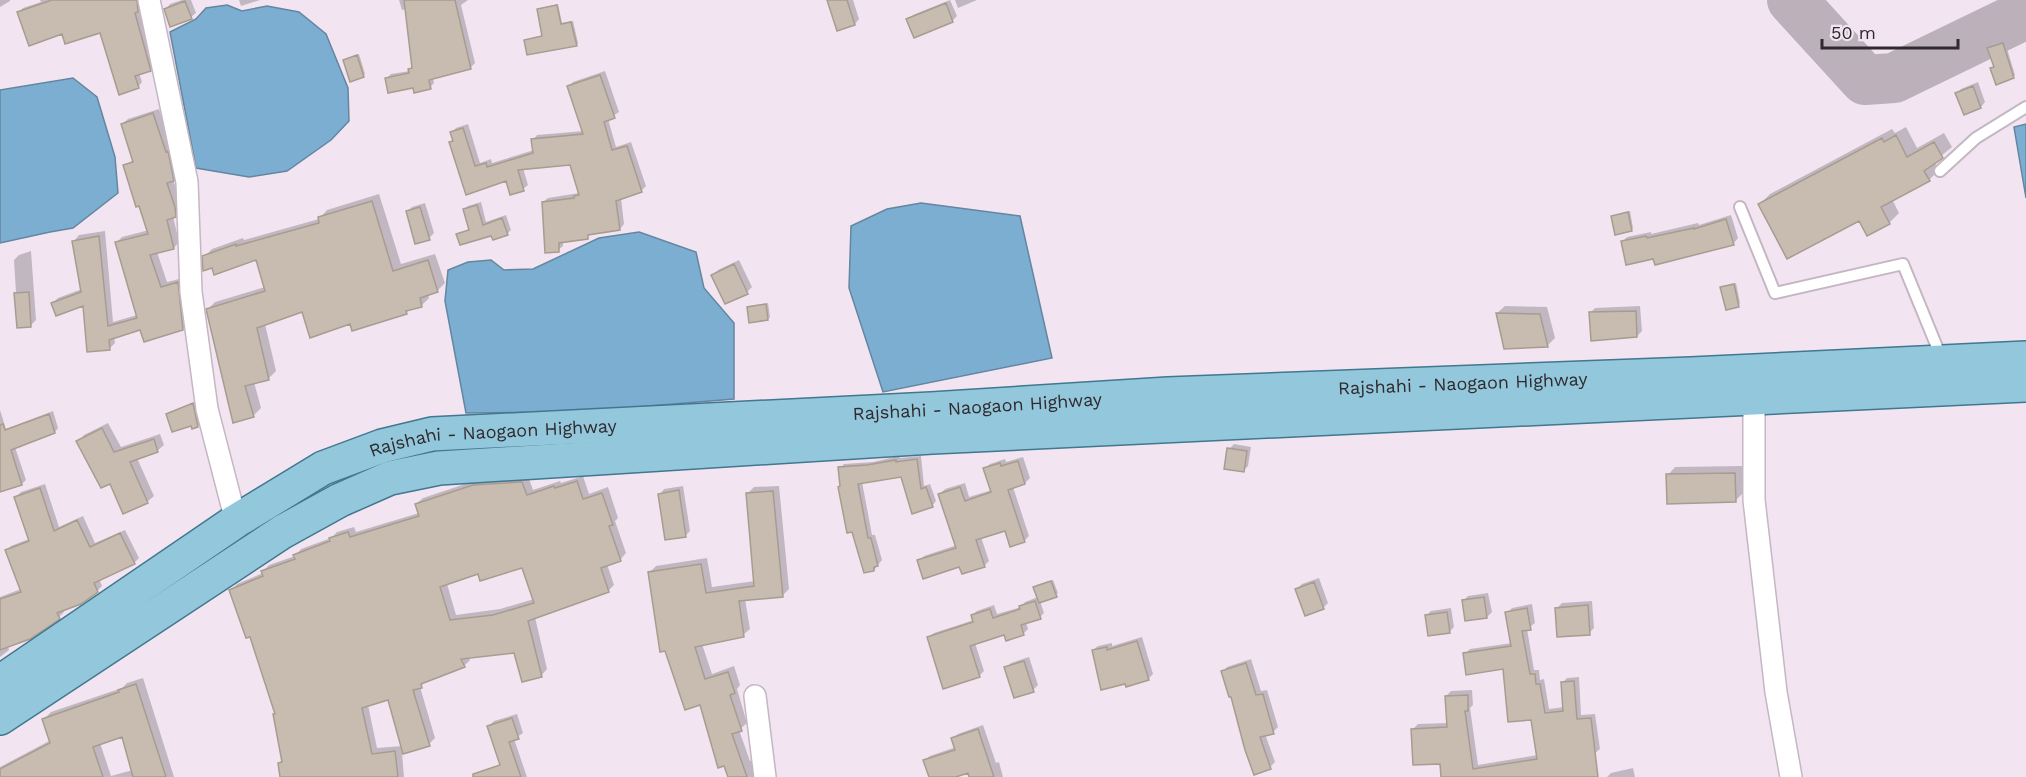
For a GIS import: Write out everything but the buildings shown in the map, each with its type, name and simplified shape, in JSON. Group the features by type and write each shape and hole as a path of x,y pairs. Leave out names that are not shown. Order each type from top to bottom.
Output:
{"main road":[{"name":"Rajshahi - Naogaon Highway","path":"0,718 50,667 236,521 323,468 382,446 432,434 931,409 1168,394 1691,388 1754,399 1939,376 2026,358"},
{"name":"Rajshahi - Naogaon Highway","path":"0,682 50,667 330,506 390,478 439,468 1691,388 1939,376 2026,385"}],"street":[{"path":"149,0 186,182 191,292 207,410 236,521"},
{"path":"1754,399 1754,500 1776,692 1791,777"},
{"path":"755,696 765,777"}],"lane":[{"path":"1940,171 1976,138 2026,107"},
{"path":"1740,207 1774,293 1903,264 1936,347 1939,376"}],"water":[{"path":"227,5 242,11 267,6 299,12 326,34 348,88 349,121 331,140 287,171 249,177 196,168 170,32 196,19 206,8"},
{"path":"73,78 97,97 115,157 118,193 73,228 0,243 0,90"},
{"path":"2026,124 2026,198 2014,127"},
{"path":"921,203 1020,216 1052,358 883,392 849,288 851,226 887,209"},
{"path":"639,232 696,252 704,288 734,323 734,399 576,412 466,413 445,301 448,270 468,262 491,260 504,270 533,269 599,238"}],"taxiway":[{"path":"1792,0 1865,80 1894,78 2026,14"}]}
